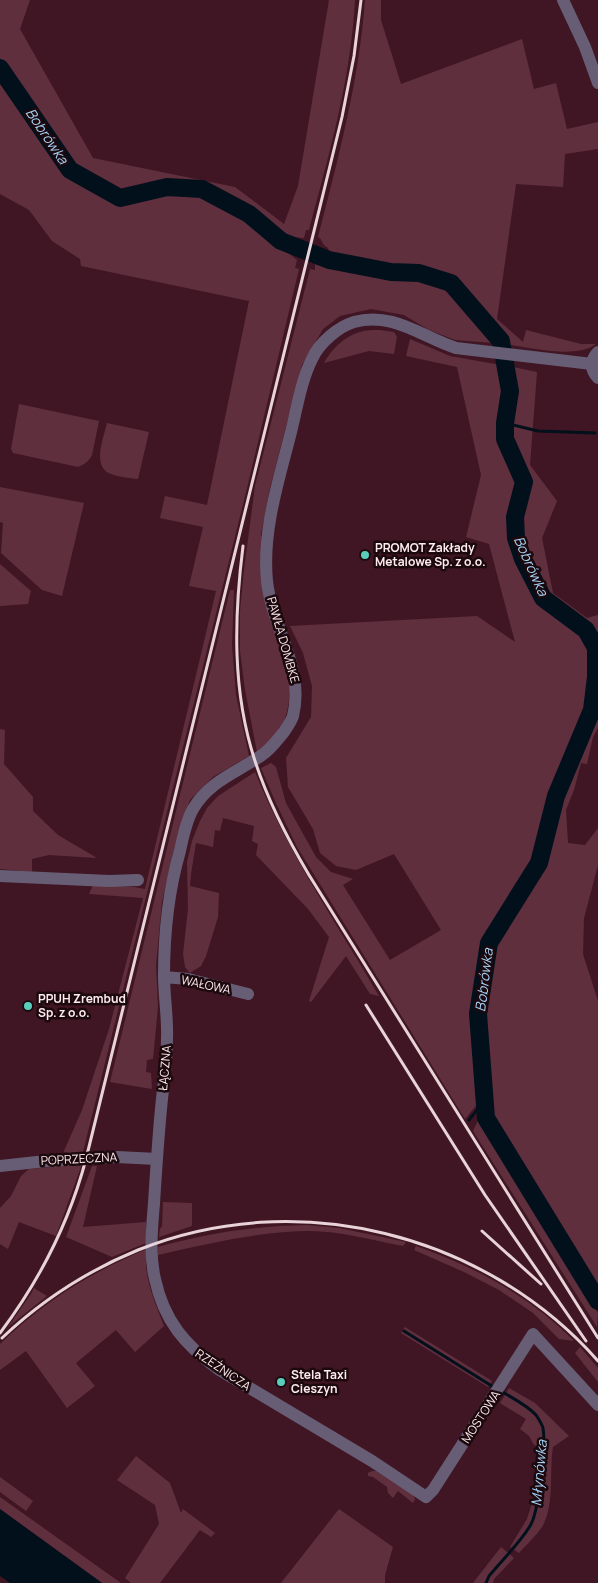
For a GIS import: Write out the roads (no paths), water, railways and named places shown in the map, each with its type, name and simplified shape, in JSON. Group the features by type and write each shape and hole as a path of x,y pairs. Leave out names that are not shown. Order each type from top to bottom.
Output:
{"street":[{"path":"563,0 586,47 598,83"},
{"name":"PAWŁA DOMBKE","path":"164,977 165,940 172,882 192,811 204,794 221,779 255,760 270,748 292,719 297,688 292,662 274,614 267,582 267,547 271,512 300,395 312,359 318,349 333,334 353,322 374,319 393,321 456,348 592,364"},
{"path":"598,352 592,364 594,374 598,378"},
{"path":"0,876 109,881 138,880"},
{"name":"WAŁOWA","path":"164,977 188,979 248,994"},
{"name":"ŁĄCZNA","path":"157,1159 167,1040 164,977"},
{"name":"POPRZECZNA","path":"0,1166 117,1157 157,1159"},
{"name":"RZEŹNICZA","path":"157,1159 151,1245 152,1264 162,1301 172,1324 183,1340 196,1353 218,1369 372,1461 426,1497"},
{"name":"MOSTOWA","path":"426,1497 434,1490 533,1334 598,1405"}],"water":[{"path":"0,1509 102,1583 10,1583 0,1576"}],"waterway":[{"name":"Bobrówka","path":"0,68 70,170 120,198 167,187 202,189 249,214 281,241 329,260 391,272 419,273 451,283 501,341 510,391 505,423 505,439 524,482 515,517 516,538 523,559 543,598 586,630 596,648 596,677 592,710 556,796 539,863 489,943 478,1014 486,1118 598,1301"},
{"path":"505,423 538,431 595,433"},
{"name":"Młynówka","path":"469,1120 485,1100"},
{"name":"Młynówka","path":"404,1331 495,1388"},
{"name":"Młynówka","path":"486,1583 489,1576 516,1546 530,1526 539,1493 543,1463 544,1437 540,1421 528,1408 501,1391"}],"railway":[{"path":"0,1333 28,1292 52,1250 71,1206 86,1159 342,117 354,56 361,0"},
{"path":"243,546 237,627 237,654 242,708 255,761 272,805 309,875 598,1338"},
{"path":"366,1005 485,1195 586,1341"},
{"path":"2,1338 17,1324 65,1288 101,1267 138,1250 198,1231 261,1222 323,1223 385,1234 444,1253 501,1281 552,1317 598,1361"},
{"path":"482,1231 541,1284"}],"place":[{"name":"PROMOT Zakłady Metalowe Sp. z o.o.","path":"365,555"},
{"name":"PPUH Zrembud Sp. z o.o.","path":"28,1006"},
{"name":"Stela Taxi Cieszyn","path":"281,1382"}]}
